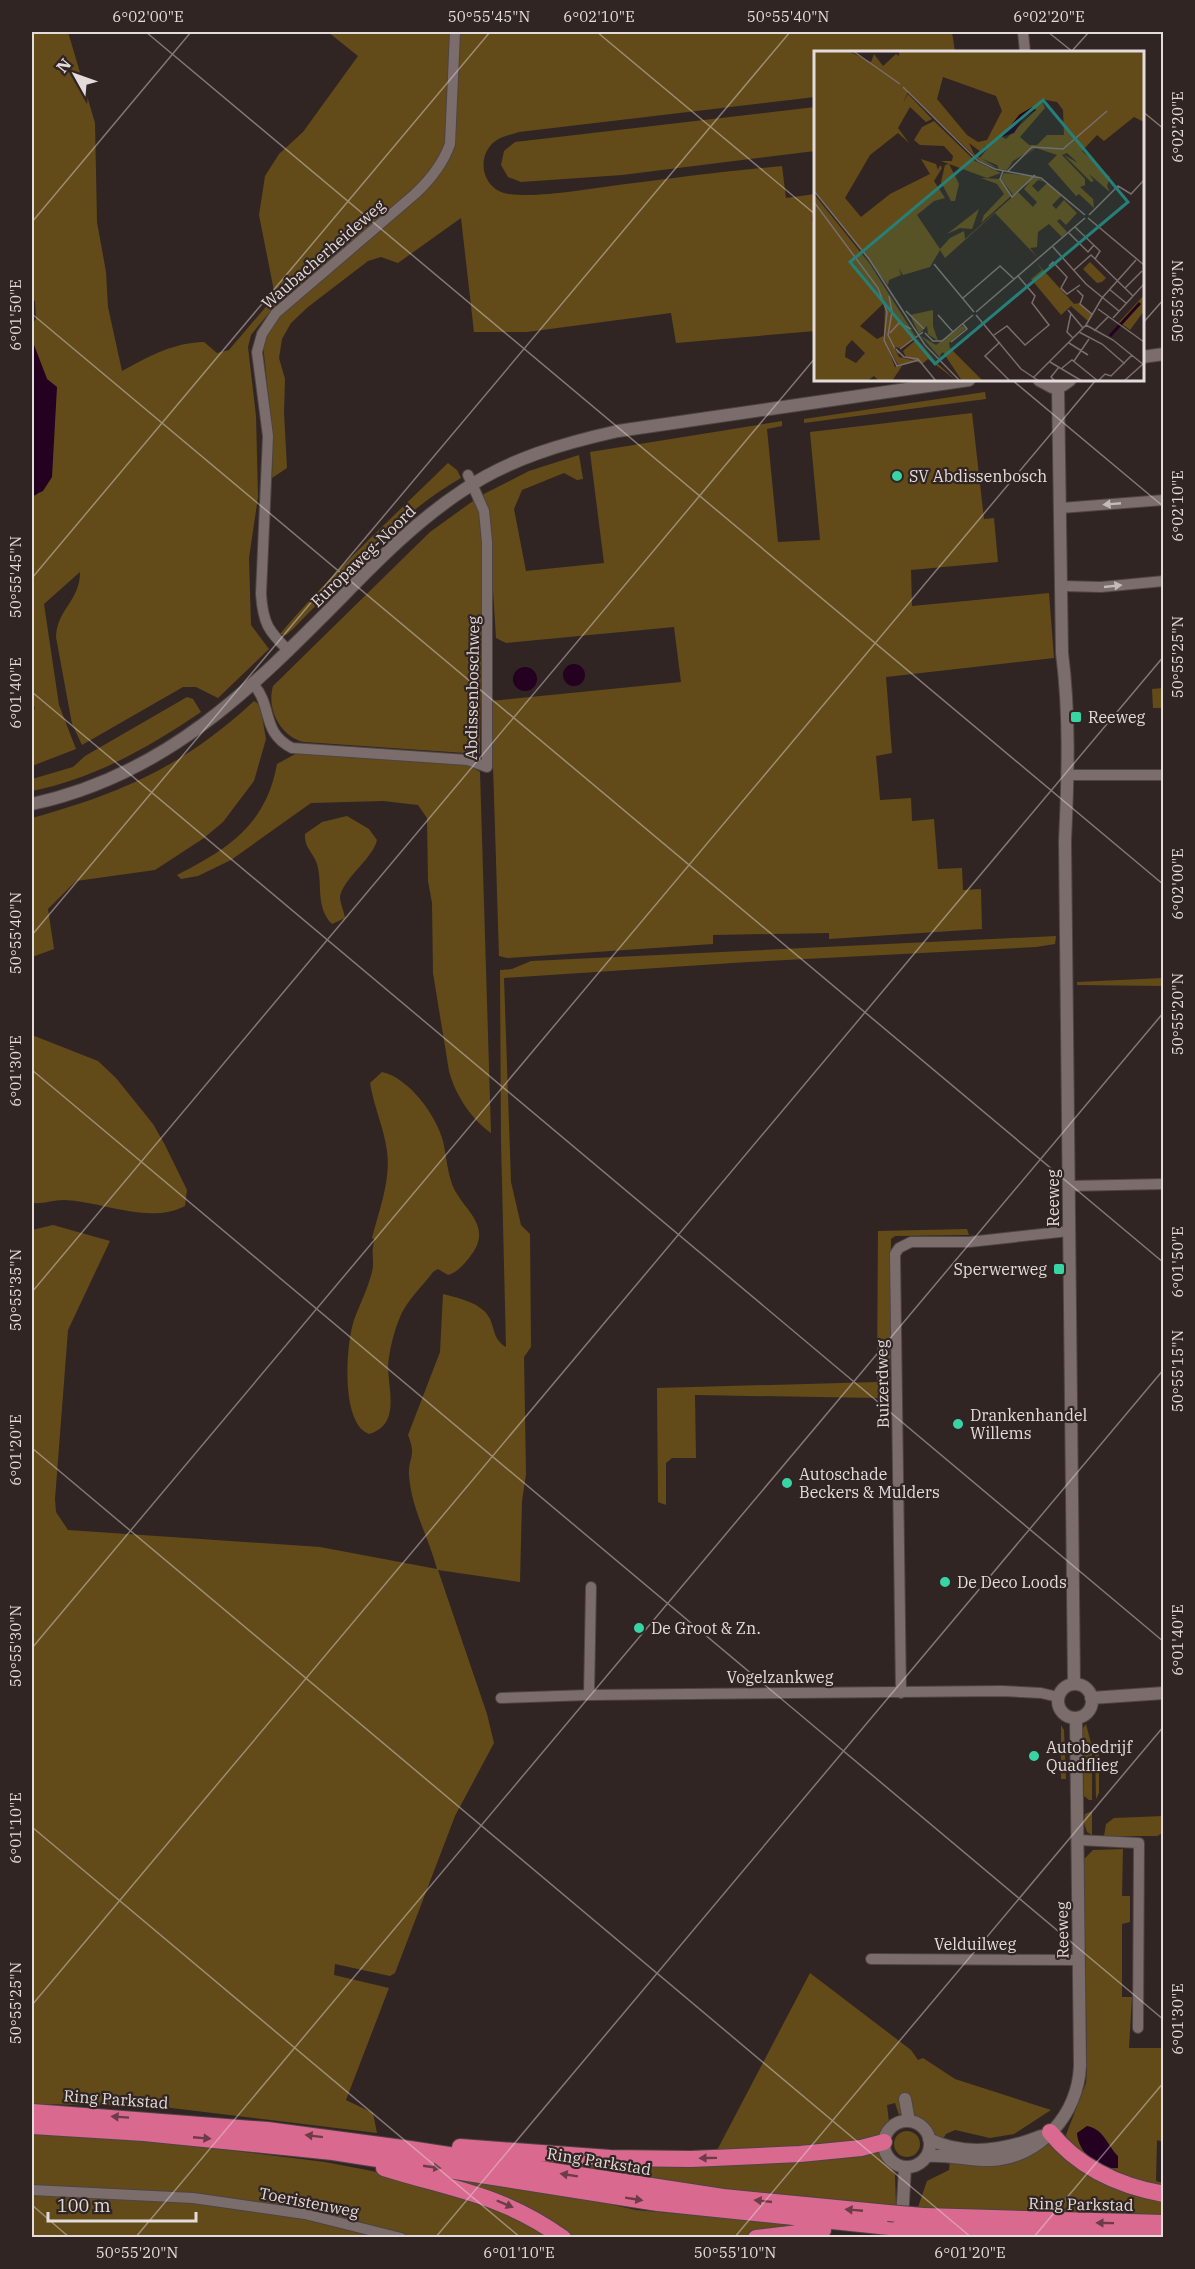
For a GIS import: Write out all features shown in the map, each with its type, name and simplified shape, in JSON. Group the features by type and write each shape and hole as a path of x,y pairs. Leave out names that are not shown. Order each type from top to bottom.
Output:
{"highway":[{"name":"Ring Parkstad","path":"32,2112 186,2122 372,2143 887,2220"},
{"name":"Ring Parkstad","path":"32,2126 144,2133 333,2152 658,2203 922,2223 1164,2237"},
{"path":"1050,2132 1069,2153 1097,2172 1122,2184 1164,2193"},
{"path":"372,2143 662,2159 800,2154 861,2148 884,2142"},
{"path":"333,2152 501,2202 534,2218 564,2238"},
{"path":"756,2238 783,2232 887,2220"},
{"name":"Ring Parkstad","path":"922,2223 1164,2223"}],"street":[{"name":"Waubacherheideweg","path":"288,651 274,636 262,615 268,436 257,352 259,343 276,313 415,194 431,179 446,158 450,144 455,32"},
{"path":"1023,32 1025,51"},
{"path":"1144,357 1164,354"},
{"name":"Europaweg-Noord","path":"32,804 78,792 136,768 201,728 254,685 390,549 470,480 522,459 585,438 618,431 962,381"},
{"path":"1040,381 1046,385 1058,387 1068,381"},
{"name":"Reeweg","path":"1058,387 1068,775 1065,841 1074,1684"},
{"name":"Abdissenboschweg","path":"254,685 261,693 271,731 279,742 292,748 468,760 487,768 487,542 484,511 470,480"},
{"path":"1061,508 1164,500"},
{"path":"1062,586 1101,587 1164,581"},
{"path":"1068,775 1164,775"},
{"path":"1069,1186 1164,1184"},
{"name":"Buizerdweg","path":"901,1693 895,1254 899,1248 911,1242 969,1242 1069,1231"},
{"path":"589,1695 591,1587"},
{"path":"1074,1684 1087,1689 1091,1698 1090,1709 1076,1718 1062,1712 1058,1697 1066,1687 1074,1684"},
{"name":"Vogelzankweg","path":"501,1698 589,1695 1018,1692 1058,1697"},
{"path":"1091,1698 1164,1693"},
{"name":"Reeweg","path":"927,2156 1005,2159 1037,2146 1066,2112 1079,2081 1076,1718"},
{"path":"1078,1840 1139,1843 1138,2028"},
{"name":"Velduilweg","path":"871,1959 1079,1960"},
{"path":"904,2099 909,2121"},
{"path":"930,2139 927,2156 920,2163 905,2167 890,2160 884,2142 893,2126 909,2121 920,2125 930,2139 943,2144 994,2150 1020,2145 1050,2132"},
{"path":"901,2238 905,2167"},
{"name":"Toeristenweg","path":"32,2190 193,2198 305,2214 401,2238"}],"shaded area":[{"path":"32,32 68,32 95,123 97,222 106,272 108,307 122,371 152,355 192,343 204,342 217,353 229,350 275,296 259,215 265,176 279,154 303,132 358,56 328,32 952,32 955,51 814,51 814,97 519,132 500,138 488,149 485,156 485,173 493,187 500,192 521,195 782,166 786,198 814,194 814,216 812,217 814,331 676,343 671,313 527,332 474,332 461,218 398,263 381,257 368,261 308,307 291,323 282,339 279,358 285,379 287,468 272,478 273,439 263,345 270,327 286,309 283,296 251,335 248,347 256,416 258,497 249,558 251,625 269,649 218,698 196,687 183,687 82,745 72,724 56,637 60,619 79,582 80,572 44,604 59,705 76,749 32,766 32,710 35,709 32,699 32,496 37,495 47,379 32,340 32,324 36,319 35,301 32,299"},
{"path":"814,107 814,151 622,175 521,182 508,177 501,165 504,151 515,142"},
{"path":"32,340 47,379 57,387 52,477 43,491 32,496"},
{"path":"985,392 986,399 804,423 804,419"},
{"path":"972,413 984,519 994,518 998,562 911,570 912,606 1049,593 1054,658 886,677 892,753 876,756 880,800 911,798 912,821 934,819 938,869 962,868 963,890 981,889 982,929 829,939 829,933 713,935 713,944 507,958 499,956 491,701 681,682 674,627 506,643 496,638 488,513 480,496 529,471 579,455 583,479 577,480 564,473 522,490 514,509 526,571 604,563 590,452 782,421 782,426 767,429 778,542 820,540 810,432"},
{"path":"448,463 457,470 461,478 437,493 393,528 293,629 286,635 280,634 341,567"},
{"path":"473,501 482,511 486,641 481,656 480,754 304,742 288,734 277,721 274,713 271,695 273,686 430,532"},
{"path":"570,664 578,664 585,671 585,679 578,686 570,686 563,679 563,671"},
{"path":"525,667 534,670 537,679 534,688 525,691 516,688 513,679 516,670"},
{"path":"1163,688 1163,708 1153,708 1152,689"},
{"path":"187,697 193,699 201,712 161,738 99,770 32,791 32,779 73,767 85,756"},
{"path":"254,701 260,705 266,739 254,781 223,822 204,838 155,870 76,881 48,909 54,949 32,957 32,818 123,787 177,760 228,724"},
{"path":"297,753 466,763 480,772 491,1133 477,1121 465,1105 455,1088 449,1071 433,973 427,818 418,805 383,801 311,803 231,860 198,876 181,879 177,875 213,855 242,833 264,803 272,785 277,764"},
{"path":"347,816 369,829 377,840 369,855 341,892 340,899 345,918 332,924 323,910 319,872 307,846 305,834 322,822"},
{"path":"1056,936 1055,944 1036,947 504,978 511,1182 521,1225 530,1234 531,1347 524,1357 526,1474 522,1501 520,1582 438,1570 487,1714 494,1743 455,1816 395,1973 390,1976 335,1964 334,1975 389,1988 346,2100 373,2113 377,2133 155,2106 32,2104 32,1230 53,1225 110,1241 68,1330 55,1499 56,1512 68,1530 320,1547 437,1569 410,1487 409,1469 412,1448 408,1435 440,1352 443,1294 476,1305 487,1313 497,1338 506,1347 500,970 512,969 531,961"},
{"path":"1163,978 1163,986 1077,985 1077,982"},
{"path":"32,1035 98,1061 116,1078 153,1124 165,1145 187,1190 185,1206 171,1211 140,1213 79,1201 32,1203"},
{"path":"382,1072 402,1082 428,1109 443,1141 448,1171 455,1191 474,1217 479,1236 477,1246 460,1268 448,1275 438,1269 433,1272 403,1311 395,1331 389,1357 390,1411 387,1421 380,1429 369,1434 360,1427 353,1415 349,1399 348,1364 351,1331 372,1272 375,1240 372,1238 384,1195 387,1173 386,1142 370,1083"},
{"path":"967,1229 969,1235 895,1236 891,1239 890,1386 878,1398 695,1395 696,1458 672,1458 666,1463 666,1505 658,1502 657,1388 877,1382 878,1231"},
{"path":"1086,1724 1092,1747 1092,1800 1084,1796 1083,1728"},
{"path":"1061,1725 1064,1730 1066,1779 1061,1779"},
{"path":"1095,1752 1099,1752 1099,1793 1096,1799"},
{"path":"1092,1811 1092,1835 1087,1832 1084,1823 1085,1814"},
{"path":"1163,1816 1163,1833 1157,1836 1104,1836 1106,1824 1114,1818"},
{"path":"1123,1849 1122,1896 1130,1896 1130,1922 1122,1924 1122,1997 1132,1997 1129,2048 1163,2048 1163,2142 1157,2140 1156,2181 1163,2183 1163,2190 1120,2179 1067,2144 1066,2135 1086,2083 1087,2068 1084,1859 1093,1850"},
{"path":"810,1973 911,2050 918,2060 923,2058 955,2079 1051,2110 1014,2134 990,2138 955,2130 946,2134 942,2140 914,2116 910,2108 899,2115 895,2103 887,2105 889,2122 876,2139 714,2156"},
{"path":"1087,2126 1097,2130 1105,2138 1118,2156 1118,2168 1103,2166 1085,2153 1077,2133"},
{"path":"32,2131 133,2138 325,2162 367,2170 445,2187 558,2237 412,2237 354,2220 381,2237 32,2237"},
{"path":"907,2131 916,2135 920,2144 916,2153 907,2157 898,2153 894,2144 898,2135"},
{"path":"1051,2142 1164,2197 1163,2215 926,2210 918,2207 927,2181 949,2170 950,2160 1030,2155"},
{"path":"880,2149 895,2175 896,2205 756,2195 482,2152 705,2164 777,2164"},
{"path":"410,2169 573,2196 636,2210 803,2225 748,2238 569,2237"}],"place":[{"name":"SV Abdissenbosch","path":"897,476"},
{"name":"Reeweg","path":"1076,717"},
{"name":"Sperwerweg","path":"1059,1269"},
{"name":"Drankenhandel Willems","path":"958,1424"},
{"name":"Autoschade Beckers & Mulders","path":"787,1483"},
{"name":"De Deco Loods","path":"945,1582"},
{"name":"De Groot & Zn.","path":"639,1628"},
{"name":"Autobedrijf Quadflieg","path":"1034,1756"}]}
